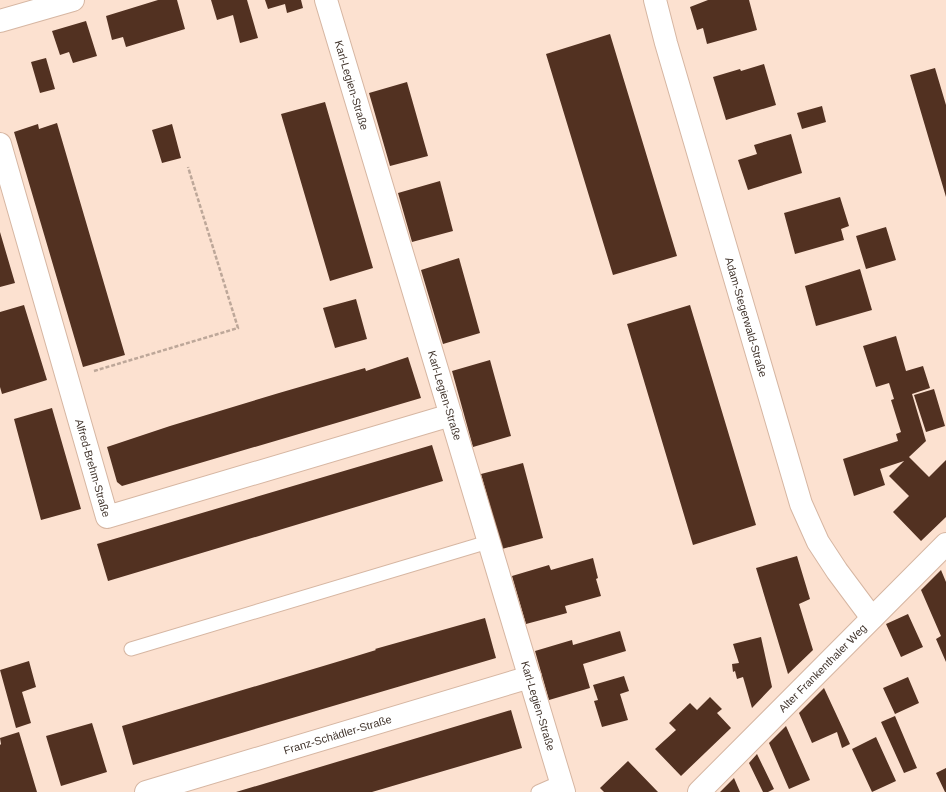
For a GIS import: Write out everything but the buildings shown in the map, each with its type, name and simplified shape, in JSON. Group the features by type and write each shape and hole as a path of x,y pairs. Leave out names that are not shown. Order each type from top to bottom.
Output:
{"street":[{"path":"0,21 73,0"},
{"name":"Karl-Legien-Straße","path":"326,0 563,787"},
{"name":"Adam-Stegerwald-Straße","path":"655,0 666,43 801,504 818,542 837,571 872,618"},
{"name":"Alfred-Brehm-Straße","path":"0,144 107,517 451,415"},
{"name":"Alter Frankenthaler Weg","path":"699,792 946,544"},
{"name":"Franz-Schädler-Straße","path":"146,792 530,677"}],"lane":[{"path":"131,649 488,542"},
{"path":"538,792 563,787"}],"path":[{"path":"67,379 238,328 188,167"}]}
